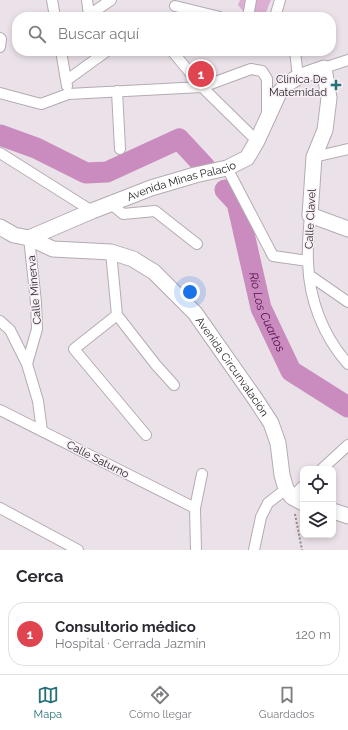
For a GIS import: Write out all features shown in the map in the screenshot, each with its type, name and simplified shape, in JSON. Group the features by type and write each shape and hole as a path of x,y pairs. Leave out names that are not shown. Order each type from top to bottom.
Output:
{"street":[{"path":"52,0 54,12"},
{"path":"87,0 89,12"},
{"path":"94,12 110,0"},
{"path":"249,12 251,0"},
{"path":"276,12 280,0"},
{"path":"175,6 200,12"},
{"path":"0,38 0,47"},
{"path":"62,56 68,94"},
{"path":"67,80 100,56"},
{"path":"176,56 202,87 256,141"},
{"path":"296,56 298,77"},
{"path":"324,68 348,60"},
{"name":"Avenida Minas Palacio","path":"29,238 151,188 195,175 227,168 247,158 279,93 286,84 298,77 324,68"},
{"name":"Calle Clavel","path":"324,68 329,98 325,130 314,157 308,261 309,275 316,310 325,331 337,352 348,364"},
{"path":"0,93 41,104 68,94 202,87 251,69 262,71 267,79 267,118"},
{"path":"117,92 120,149"},
{"path":"314,157 348,150"},
{"path":"0,153 92,211"},
{"path":"0,158 24,169"},
{"path":"227,168 273,256 308,261"},
{"path":"111,204 123,214 155,211 197,244"},
{"path":"310,215 348,229"},
{"path":"0,227 14,235 29,238"},
{"name":"Avenida Circunvalación","path":"29,238 53,249 111,252 133,259 154,272 195,313 271,423 293,496"},
{"name":"Calle Minerva","path":"27,364 37,329 36,302 29,238"},
{"path":"111,252 116,315 174,385"},
{"path":"309,275 348,302"},
{"path":"116,315 74,349 146,435"},
{"path":"0,321 10,330 27,364 38,401 42,431"},
{"name":"Calle Saturno","path":"0,410 195,508"},
{"path":"325,466 348,445"},
{"path":"196,550 195,508 202,474"},
{"path":"254,550 261,517 268,502 293,496"},
{"path":"0,508 78,550"},
{"path":"336,512 348,516"}],"path":[{"path":"293,496 302,550"}],"shaded area":[{"path":"240,0 271,0 266,12 244,12 238,5"}],"waterway":[{"name":"Río Los Cuartos","path":"0,135 36,148 86,173 107,172 179,139 205,167"},
{"name":"Río Los Cuartos","path":"225,190 237,203 261,308 291,371 348,407"}],"place":[{"name":"Consultorio médico","path":"201,74"},
{"name":"Clinica De Maternidad","path":"336,85"}]}
